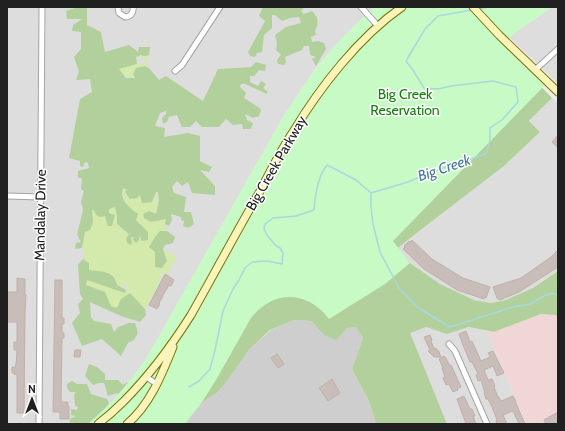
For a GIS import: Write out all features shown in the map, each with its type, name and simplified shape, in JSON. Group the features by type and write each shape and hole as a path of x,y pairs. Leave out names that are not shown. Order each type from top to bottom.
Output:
{"street":[{"name":"Mandalay Drive","path":"38,424 42,7"},
{"path":"118,7 119,13 125,17 131,14 133,7"},
{"path":"175,71 182,65 220,7"},
{"path":"361,7 378,26"},
{"name":"Big Creek Parkway","path":"127,424 136,417 157,384 176,340 292,132 317,95 335,72 367,36 388,17 402,7"},
{"path":"472,7 558,92"},
{"path":"536,70 558,49"},
{"path":"7,196 40,197"},
{"name":"Big Creek Parkway","path":"98,424 123,402 146,377 176,340"},
{"path":"449,344 455,351 487,424"},
{"path":"146,377 157,384"}],"shaded area":[{"path":"7,7 375,7 354,26 315,69 283,117 146,359 117,397 88,424 7,424"},
{"path":"552,7 558,7 558,84 509,37"},
{"path":"552,98 558,103 558,271 533,288 506,300 491,303 474,300 440,284 410,263 398,248 504,166 540,132 529,121"},
{"path":"541,314 556,315 558,318 558,424 526,424 487,331 494,332"},
{"path":"295,320 311,321 324,335 356,326 363,338 352,369 369,401 376,424 185,424 202,402 217,393 249,350 271,330"},
{"path":"426,327 447,334 469,327 487,331 526,424 447,424 409,333"}],"green space":[{"path":"78,7 88,7 87,25 101,32 105,52 129,45 138,52 139,47 150,47 149,55 141,55 136,57 137,64 119,69 126,78 135,78 133,74 136,68 145,66 150,69 159,80 166,76 203,101 218,69 251,67 256,62 266,65 265,71 259,70 254,76 250,76 250,82 258,86 261,81 266,84 263,88 268,92 267,94 245,84 241,84 240,87 246,93 244,98 261,109 259,116 253,118 245,114 247,120 253,123 251,129 243,129 242,124 233,125 226,119 219,127 202,127 196,121 190,127 182,127 177,115 169,117 167,122 163,124 162,118 166,114 166,111 160,113 155,126 165,128 164,137 188,133 200,136 200,161 212,167 209,172 200,170 215,186 215,195 192,193 188,182 182,186 177,181 172,187 174,193 186,197 184,212 191,212 194,224 188,228 183,226 184,221 181,220 181,217 171,214 172,220 169,226 165,224 166,219 151,222 144,218 143,214 149,211 156,214 159,200 158,192 156,192 152,202 142,203 140,195 137,198 130,199 125,192 127,190 123,188 122,196 128,206 138,214 136,220 148,232 148,240 142,241 139,237 139,240 136,243 133,239 134,237 131,237 131,245 127,243 126,239 129,234 117,224 115,207 109,209 109,213 115,215 112,226 108,226 105,216 100,217 96,215 94,210 92,210 93,222 90,230 85,232 82,248 75,249 76,243 81,242 77,235 83,210 81,202 84,191 81,189 82,178 78,178 78,171 89,168 88,163 85,162 83,167 80,166 80,161 69,158 80,99 92,92 90,79 76,80 79,71 74,57 81,49 81,32 72,31 73,25 82,19 67,19 66,11"},
{"path":"263,7 305,7 301,11 304,14 312,11 317,18 318,23 315,31 316,35 311,37 312,42 318,41 324,43 326,49 316,66 312,59 316,57 310,55 309,46 304,46 302,50 285,57 286,62 284,65 278,64 277,60 281,55 276,50 277,43 275,35 286,27 301,23 299,17 282,21 275,15 272,15 272,28 264,35 262,52 257,53 255,57 250,56 248,52 265,21 259,16"},
{"name":"Big Creek Reservation","path":"375,7 552,7 513,34 506,41 548,82 393,241 410,263 385,284 329,319 321,310 311,303 291,297 280,298 270,302 260,309 251,318 216,380 202,402 185,424 88,424 119,393 146,359 283,117 303,87 336,44"},
{"path":"464,7 552,98 529,121 540,132 504,166 398,248 410,263 440,284 474,300 491,303 506,300 533,288 558,271 558,318 556,315 541,314 494,332 469,327 447,334 426,327 410,333 447,424 376,424 369,401 352,369 363,338 356,327 347,328 336,340 324,335 311,321 295,320 270,330 249,350 217,393 202,402 185,424 139,416"},
{"path":"141,55 147,55 147,67 145,66 135,78 130,78 127,75 124,75 119,69 137,64 137,62 144,64 145,58 144,59 139,56 138,58 135,57"},
{"path":"123,188 140,195 158,192 157,208 151,222 167,219 165,224 167,231 160,231 155,251 155,267 163,249 177,257 167,275 162,273 160,277 162,278 150,298 151,301 145,309 130,293 118,308 111,306 105,292 86,285 87,279 125,293 126,290 128,290 129,286 125,284 122,288 117,285 110,274 88,270 89,263 83,259 84,240 92,210 105,216 108,226 109,209 116,207 117,224 131,237 134,237 137,242 139,237 143,241 147,240 136,220 138,214 124,200 122,192"},
{"path":"160,231 167,231 175,237 173,243 165,245 163,249 167,261 162,268 155,267 155,252 149,247"},
{"path":"83,259 89,263 89,270 110,274 117,285 126,290 125,293 87,280 86,285 105,292 111,306 117,308 121,299 130,293 145,309 146,315 140,322 121,316 90,302 91,317 94,321 111,324 114,332 118,327 129,323 135,323 138,333 134,340 128,343 121,356 102,339 82,346 72,323 80,313 78,304 83,299 80,294 78,265"},
{"path":"89,364 97,367 105,374 105,380 118,380 123,385 127,382 132,391 125,397 117,393 108,396 104,383 93,385 85,376"},
{"path":"72,381 77,384 87,384 91,394 107,399 110,406 95,424 70,424 70,419 76,416 71,415 71,409 77,410 78,407 75,406 74,395 76,392 70,392 67,388 67,384"}],"building":[{"path":"558,135 558,148 552,142"},
{"path":"412,240 432,259 463,278 490,287 486,298 485,297 484,299 457,290 424,269 403,249 409,241 410,242"},
{"path":"558,250 558,267 519,292 500,300 497,298 493,287 521,278 551,257"},
{"path":"165,274 174,280 163,295 157,309 149,305"},
{"path":"17,278 25,279 26,295 24,413 17,413 17,375 12,373 12,367 15,368 16,365 17,350 14,350 14,342 17,342 17,322 7,322 7,292 17,292"},
{"path":"55,280 62,280 62,318 64,318 64,324 62,324 62,333 64,333 64,338 62,338 61,402 68,402 69,419 60,419 60,412 53,412"},
{"path":"466,331 470,342 472,341 481,361 490,357 488,353 493,351 504,373 497,376 493,366 484,370 488,380 492,379 498,397 501,401 513,396 525,424 519,424 513,411 503,415 507,424 497,424 492,407 488,399 486,399 481,380 478,381 476,375 478,374 472,362 470,362 459,334"},
{"path":"430,335 434,349 436,348 438,350 441,357 434,357 428,351 430,350 424,337"},
{"path":"75,350 81,350 80,357 74,357"},
{"path":"277,354 284,364 278,368 271,358"},
{"path":"444,356 449,365 451,365 461,387 453,392 449,384 446,385 443,378 445,377 439,359"},
{"path":"332,379 340,393 328,401 319,388"},
{"path":"464,396 475,416 473,416 476,424 466,424 457,399"},
{"path":"558,412 558,424 546,424 544,420"}],"waterway":[{"name":"Big Creek","path":"478,9 489,7"},
{"name":"Big Creek","path":"472,10 438,16 425,29 406,61 424,88 438,89 493,81 516,87 518,102 502,120 490,128 490,141 486,154 446,167 408,182 371,193 373,224 380,252 399,288 417,307 450,327 513,307 530,304 552,293 558,295"},
{"path":"189,387 199,381 210,369 223,311 245,268 252,262 267,261 282,264 283,253 267,235 264,229 265,224 273,218 296,216 314,210 319,180 327,165 356,180 371,193"}]}
